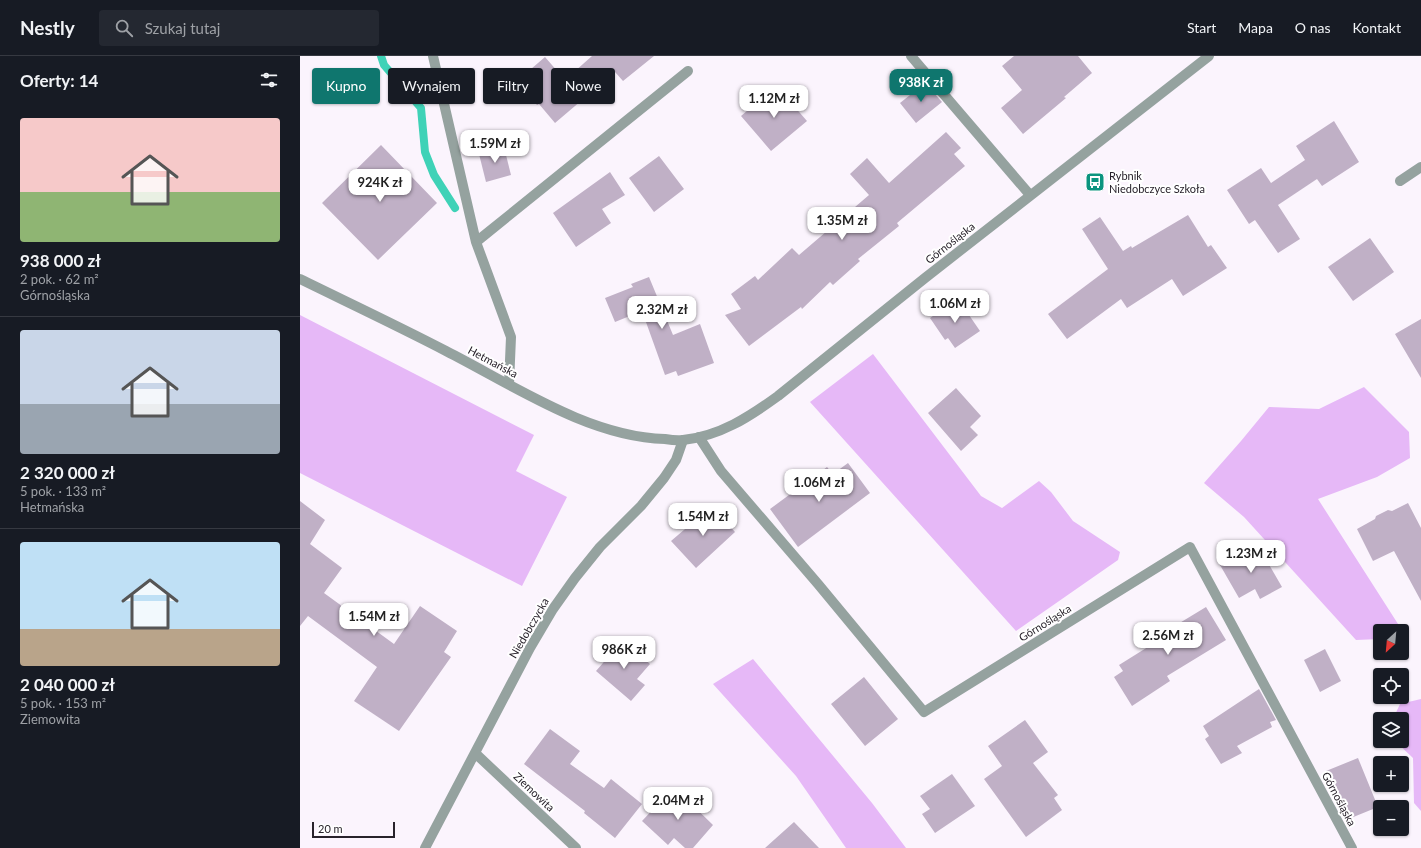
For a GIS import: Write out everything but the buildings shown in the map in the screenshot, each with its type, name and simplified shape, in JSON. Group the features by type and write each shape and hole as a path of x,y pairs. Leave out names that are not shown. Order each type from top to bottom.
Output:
{"street":[{"path":"433,56 476,242 511,337 509,384"},
{"path":"911,56 1030,195"},
{"name":"Górnośląska","path":"682,440 717,433 754,413 778,396 1030,195 1209,56"},
{"path":"476,242 688,72"},
{"path":"1400,181 1421,167"},
{"name":"Hetmańska","path":"300,279 447,351 556,409 596,426 651,439 682,440"},
{"name":"Górnośląska","path":"699,437 721,470 924,712 1190,547 1352,848"},
{"name":"Niedobczycka","path":"425,848 530,648 553,609 600,547 641,506 664,478 676,460 682,440"},
{"name":"Ziemowita","path":"475,753 576,848"}],"shaded area":[{"path":"300,315 534,435 516,471 567,497 522,586 300,473"},
{"path":"873,354 981,496 1002,508 1039,481 1051,492 1073,521 1120,552 1118,560 1016,631 810,402"},
{"path":"1364,387 1409,432 1410,458 1377,477 1318,499 1398,624 1373,624 1373,639 1356,640 1244,517 1204,483 1269,407 1319,409"},
{"path":"753,659 872,803 906,848 846,848 796,776 713,684"},
{"path":"1421,699 1421,811 1414,803 1413,758 1402,748 1409,748 1409,712 1396,712 1400,704 1409,704 1409,702"}],"waterway":[{"path":"381,56 384,65 421,108 425,152 434,175 455,208"}],"place":[{"name":"Rybnik Niedobczyce Szkoła","path":"1095,182"}]}
